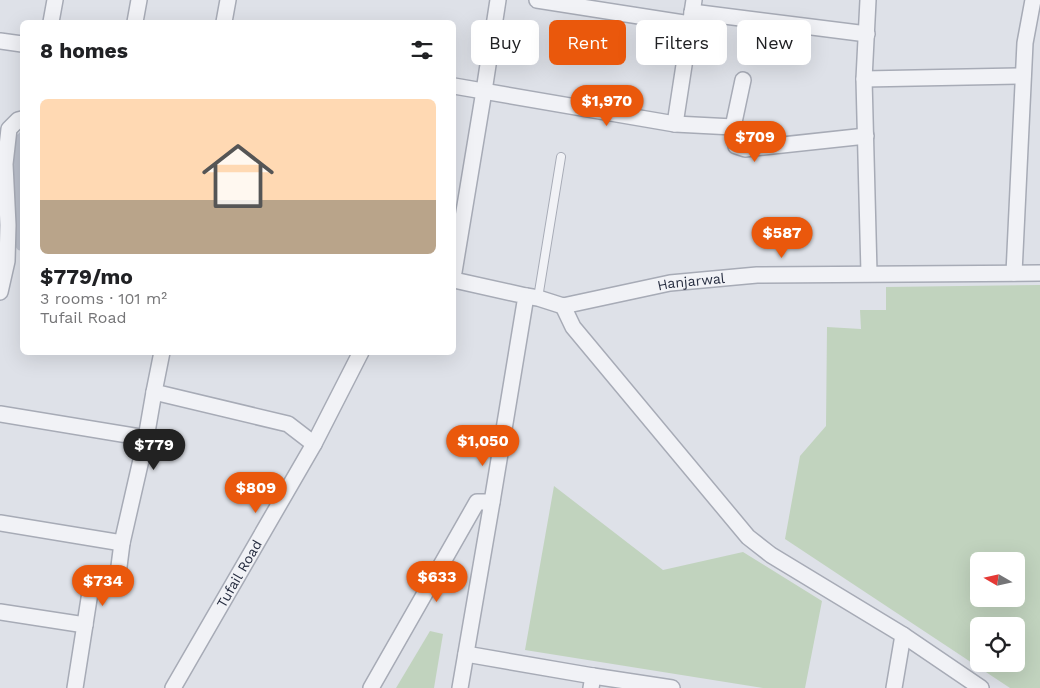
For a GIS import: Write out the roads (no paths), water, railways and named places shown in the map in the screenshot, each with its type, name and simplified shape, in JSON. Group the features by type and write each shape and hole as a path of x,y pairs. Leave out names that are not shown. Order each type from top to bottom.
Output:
{"street":[{"path":"51,20 55,0"},
{"path":"135,20 139,0"},
{"path":"224,20 228,0"},
{"path":"456,260 498,0"},
{"path":"537,0 692,12 867,34"},
{"path":"868,0 864,78 869,273"},
{"path":"1014,273 1025,43 1032,0"},
{"path":"675,124 692,12"},
{"path":"0,41 20,44"},
{"path":"864,78 1023,76"},
{"path":"744,80 733,127 736,146 745,149 866,136"},
{"path":"456,86 675,124 733,127"},
{"path":"0,292 7,261 8,225 4,164 9,129 20,120"},
{"name":"Hanjarwal","path":"456,280 532,297 563,306 670,283 757,275 1040,273"},
{"path":"460,688 492,502 532,297"},
{"path":"563,306 573,327 748,537 771,555 903,636 981,688"},
{"path":"75,688 91,586 98,580 117,582 122,543 146,438 161,355"},
{"name":"Tufail Road","path":"174,688 314,444 359,355"},
{"path":"154,392 288,424 314,444"},
{"path":"0,414 146,438"},
{"path":"371,688 477,502 492,502"},
{"path":"0,524 122,543"},
{"path":"0,612 85,625"},
{"path":"894,688 903,636"},
{"path":"466,654 592,682 672,688"}],"lane":[{"path":"532,297 561,157"}]}
